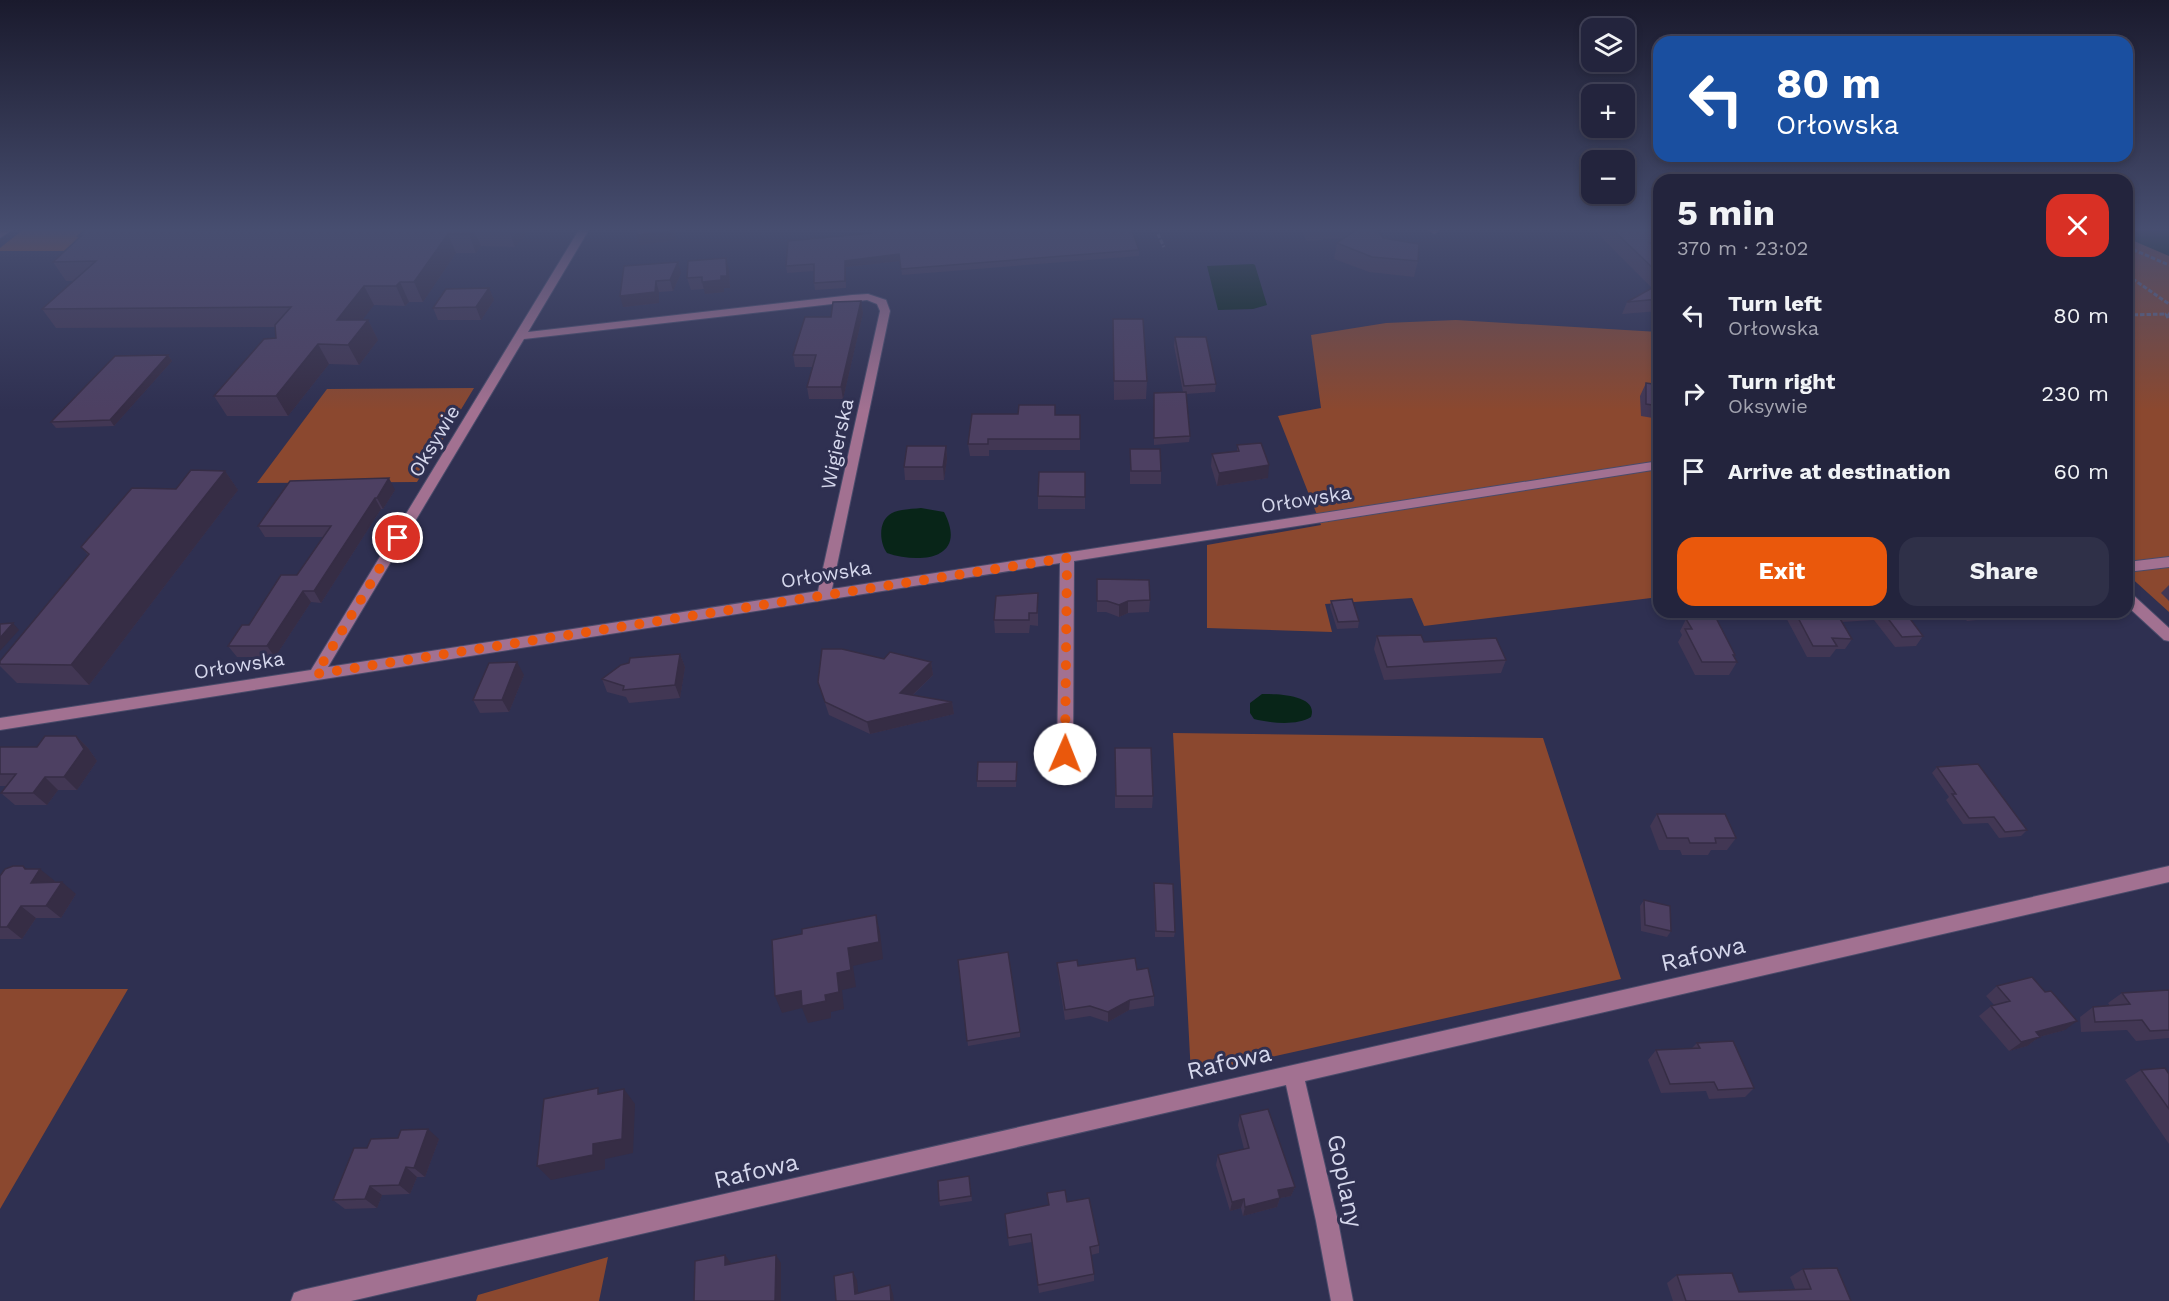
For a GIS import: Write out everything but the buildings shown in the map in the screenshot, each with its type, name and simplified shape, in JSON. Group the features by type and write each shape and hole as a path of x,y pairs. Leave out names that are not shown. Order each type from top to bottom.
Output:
{"street":[{"name":"Oksywie","path":"316,674 548,289"},
{"name":"Wigierska","path":"519,336 852,298 868,297 882,302 885,311 824,596"},
{"name":"Orłowska","path":"0,724 1653,466"},
{"path":"1065,754 1067,558"},
{"path":"2133,566 2169,562"},
{"path":"2133,603 2169,636"},
{"name":"Rafowa","path":"302,1301 2169,874"},
{"name":"Goplany","path":"1293,1073 1327,1221 1342,1301"}],"path":[{"path":"2147,289 2169,304"},
{"path":"2133,315 2168,315"}],"shaded area":[{"path":"1213,289 1262,289 1267,305 1253,309 1218,310"},
{"path":"2133,289 2169,289 2169,612 2133,579"},
{"path":"1456,320 1653,332 1653,598 1424,626 1412,598 1325,604 1332,632 1207,628 1207,545 1321,525 1278,416 1321,408 1311,335 1386,323"},
{"path":"474,388 417,482 257,483 327,389"},
{"path":"921,508 944,512 950,528 950,540 945,549 937,555 926,558 887,553 882,543 881,532 887,516 898,511"},
{"path":"1262,694 1286,695 1303,700 1312,710 1311,717 1291,723 1254,719 1250,713 1250,703"},
{"path":"1173,733 1543,738 1621,979 1191,1075"},
{"path":"0,989 128,989 0,1209"},
{"path":"608,1257 599,1301 476,1301 478,1295"}],"route":[{"path":"398,538 316,674 1067,558 1065,754"}]}
